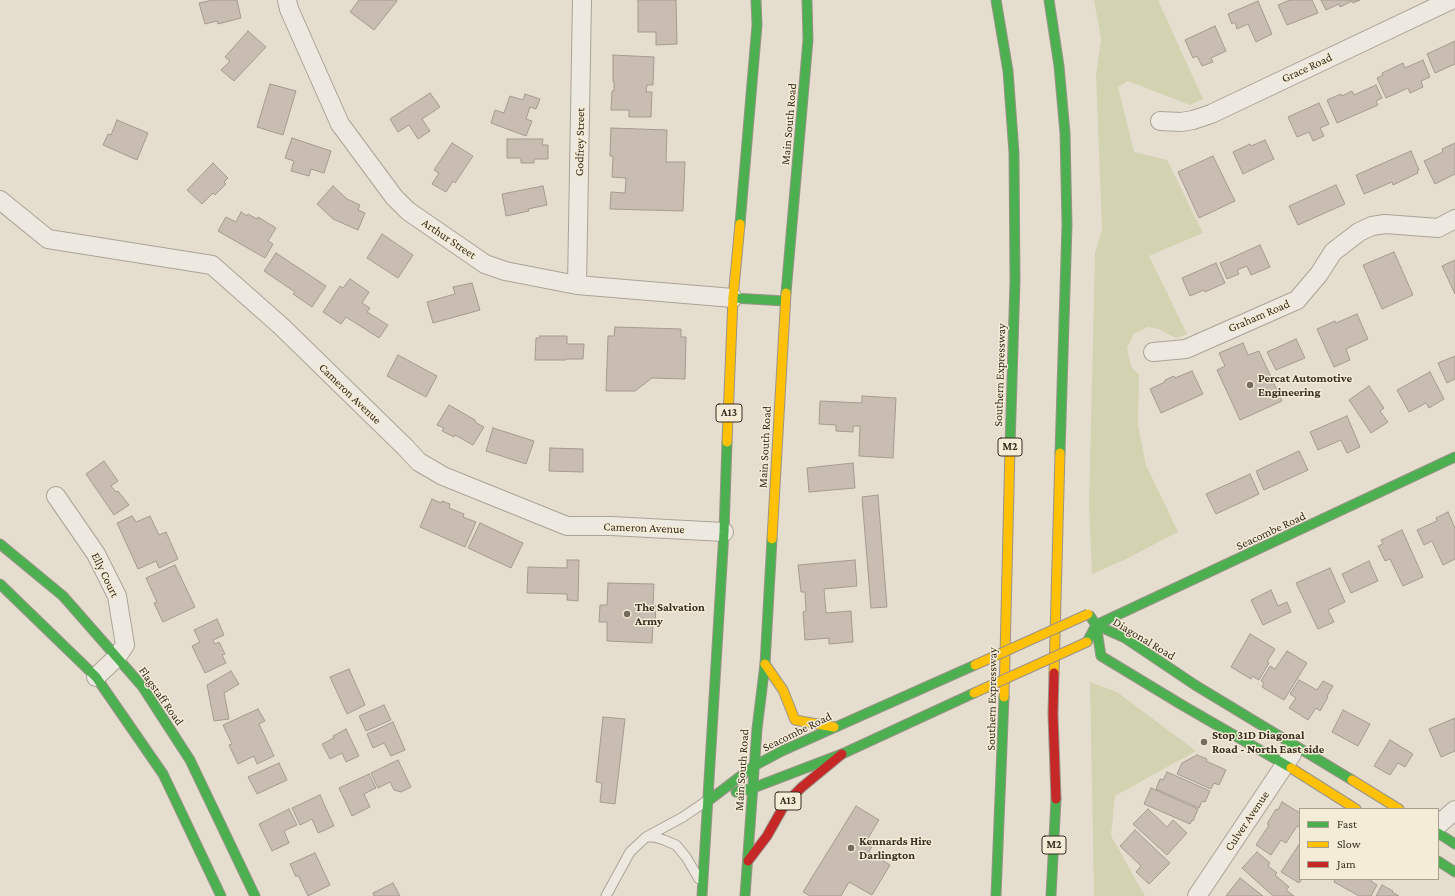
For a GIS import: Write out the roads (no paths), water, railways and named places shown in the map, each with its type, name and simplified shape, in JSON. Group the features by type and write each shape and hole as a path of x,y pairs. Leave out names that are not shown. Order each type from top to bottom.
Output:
{"main road":[{"name":"A13","path":"702,896 724,532 733,298 756,33 756,0"},
{"name":"Main South Road","path":"745,896 752,788 765,664 785,301 808,40 807,0"},
{"name":"Southern Expressway","path":"996,0 1008,71 1014,152 1015,281 1002,753 996,896"},
{"name":"M2","path":"1049,0 1059,66 1065,133 1067,225 1053,714 1056,794 1051,896"},
{"path":"733,298 785,301"},
{"name":"Seacombe Road","path":"708,801 754,766 782,751 834,727 1088,614 1096,625 1455,458"},
{"name":"Flagstaff Road","path":"0,544 63,596 142,686 190,760 255,896"},
{"path":"0,584 96,677 163,774 221,896"},
{"path":"708,801 752,788 842,754 1087,642 1096,625"},
{"name":"Diagonal Road","path":"1096,625 1125,638 1195,685 1397,808"},
{"name":"Diagonal Road","path":"1096,625 1101,656 1182,705 1285,764 1354,808"},
{"path":"765,664 783,690 795,720 834,727"},
{"name":"A13","path":"748,861 767,836 785,804 802,787 842,754"},
{"path":"1056,794 1061,880"},
{"path":"1439,834 1455,844"},
{"path":"1439,862 1455,872"}],"street":[{"name":"Arthur Street","path":"287,0 289,9 340,124 398,202 408,211 485,264 505,271 578,285 733,298"},
{"name":"Godfrey Street","path":"578,285 582,0"},
{"name":"Grace Road","path":"1160,121 1181,122 1211,114 1451,0"},
{"name":"Cameron Avenue","path":"0,200 48,239 212,265 281,326 419,462 443,476 567,526 611,526 724,532"},
{"name":"Graham Road","path":"1153,352 1186,349 1297,300 1320,274 1333,252 1359,232 1372,226 1384,224 1438,228 1455,219"},
{"name":"Elly Court","path":"56,496 96,554 117,596 125,645 117,658 96,677"},
{"name":"Culver Avenue","path":"1197,896 1297,747"},
{"path":"1439,824 1455,810"}],"lane":[{"path":"606,896 630,852 646,837 683,817 708,801"},
{"path":"646,837 654,837 676,845 686,857 703,885"}],"place":[{"name":"Percat Automotive Engineering","path":"1250,385"},
{"name":"The Salvation Army","path":"627,614"},
{"name":"Stop 31D Diagonal Road - North East side","path":"1204,742"},
{"name":"Kennards Hire Darlington","path":"851,848"}]}
